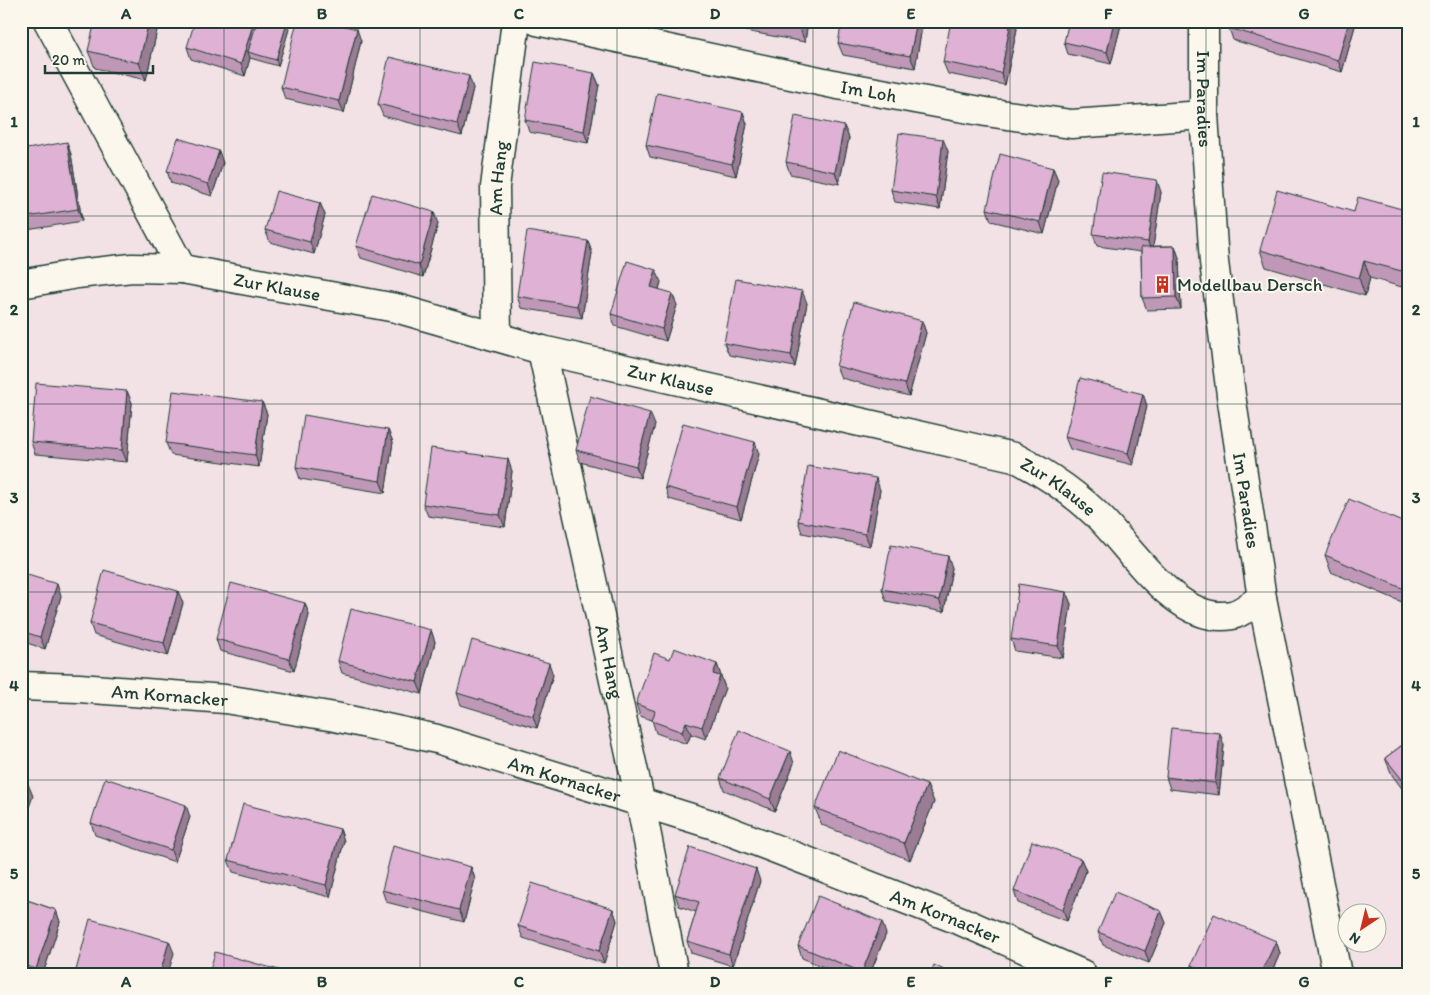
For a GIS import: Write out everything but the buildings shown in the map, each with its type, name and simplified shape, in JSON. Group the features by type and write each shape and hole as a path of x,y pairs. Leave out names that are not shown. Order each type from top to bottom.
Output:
{"street":[{"path":"48,21 182,269"},
{"name":"Am Hang","path":"497,336 495,188 516,21"},
{"name":"Im Loh","path":"536,21 838,85 986,112 1071,124 1204,115"},
{"name":"Im Paradies","path":"1204,21 1204,115 1214,262 1262,598 1337,974"},
{"name":"Zur Klause","path":"21,284 77,274 123,269 182,269 396,308 542,350 1014,457 1049,475 1079,498 1103,521 1158,584 1181,602 1207,614 1232,615 1262,598"},
{"name":"Am Hang","path":"542,350 640,800 674,974"},
{"name":"Am Kornacker","path":"21,686 79,688 224,699 335,717 437,739 640,800 714,825 915,903 1082,974"}],"place":[{"name":"Modellbau Dersch","path":"1163,284"}]}
